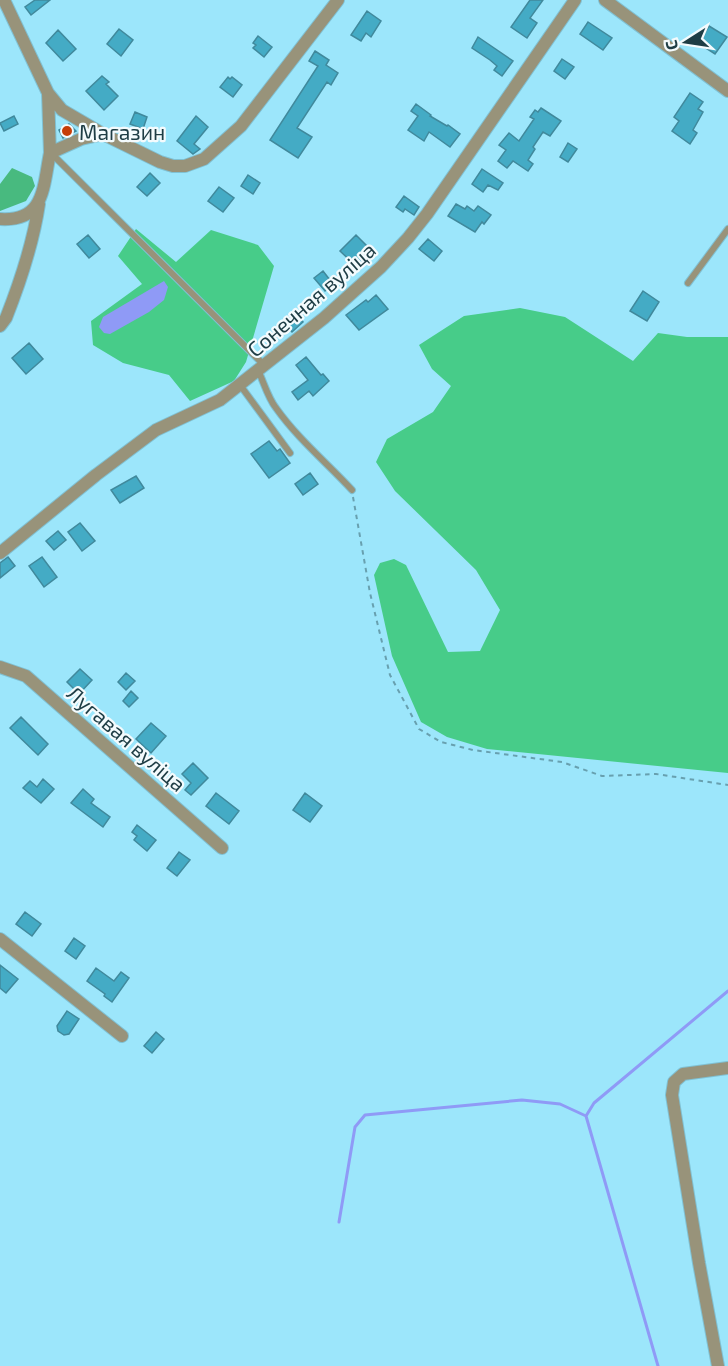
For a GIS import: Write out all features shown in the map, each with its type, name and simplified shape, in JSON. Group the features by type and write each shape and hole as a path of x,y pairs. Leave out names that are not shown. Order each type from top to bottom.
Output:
{"street":[{"path":"3,0 48,93 62,110 103,134 173,166 185,166 204,159 241,126 338,0"},
{"name":"Сонечная вуліца","path":"0,552 156,430 220,400 324,318 381,267 427,214 575,0"},
{"path":"605,0 728,92"},
{"path":"0,326 6,318 27,261 50,153 48,93"},
{"path":"50,153 81,139 103,134"},
{"path":"0,219 19,218 32,212 39,204"},
{"name":"Лугавая вуліца","path":"0,667 26,676 222,848"},
{"path":"0,939 122,1036"},
{"path":"718,1366 672,1095 674,1082 683,1074 728,1068"}],"lane":[{"path":"50,153 261,368 275,407 309,449 352,490"},
{"path":"688,283 728,229"},
{"path":"240,384 290,453"}],"path":[{"path":"352,490 370,593 390,675 419,729 441,742 452,745 562,762 602,776 656,774 728,785"}],"green space":[{"path":"12,168 32,177 35,186 26,201 0,211 0,184"},
{"path":"136,229 176,262 211,230 258,245 274,266 246,362 234,381 190,401 169,375 123,363 93,345 91,321 142,284 118,256"},
{"path":"520,308 565,317 633,361 658,333 687,337 728,337 728,773 487,749 447,737 421,722 392,656 374,575 380,563 394,559 406,565 448,652 480,651 500,610 476,570 395,491 376,462 387,439 433,412 451,386 432,369 419,345 464,316"}],"water":[{"path":"164,281 168,287 164,300 149,312 110,334 104,333 99,327 103,317"}],"building":[{"path":"35,0 50,0 31,15 25,7"},
{"path":"530,0 543,0 530,18 537,23 527,38 511,27"},
{"path":"367,11 381,21 371,37 366,33 361,41 351,35"},
{"path":"588,22 612,38 603,50 580,34"},
{"path":"709,26 727,37 715,54 698,43"},
{"path":"119,29 133,40 121,56 107,44"},
{"path":"58,30 76,49 63,61 46,43"},
{"path":"258,36 272,47 264,57 253,48 256,45 253,43"},
{"path":"478,37 513,61 502,76 494,70 497,66 472,48"},
{"path":"315,51 329,60 326,65 338,73 331,85 327,82 297,128 312,137 298,158 270,140 318,66 309,61"},
{"path":"562,59 574,67 565,79 554,71"},
{"path":"102,76 109,82 106,84 118,96 104,110 86,91"},
{"path":"228,77 230,79 232,77 242,85 233,97 220,87"},
{"path":"690,93 703,102 698,109 703,112 693,130 697,133 690,144 672,131 679,121 674,117"},
{"path":"416,104 430,116 460,134 450,147 429,132 424,141 408,130 418,116 411,111"},
{"path":"541,108 561,121 550,136 543,132 533,147 535,149 528,160 533,164 528,171 513,161 507,168 498,161 506,150 499,145 509,133 519,141 534,119 530,117 535,110 538,112"},
{"path":"135,112 147,117 143,129 130,124"},
{"path":"14,116 18,124 4,131 0,123"},
{"path":"196,116 208,127 194,144 200,149 193,154 177,141"},
{"name":"Магазин","path":"69,124 76,131 63,138 59,130"},
{"path":"568,143 577,149 568,162 560,157"},
{"path":"482,169 503,183 498,190 488,185 483,192 472,184"},
{"path":"150,173 160,183 147,196 137,187"},
{"path":"248,175 260,183 253,194 241,186"},
{"path":"219,187 234,198 223,212 208,201"},
{"path":"404,196 419,207 414,215 405,209 403,212 396,207"},
{"path":"456,204 465,209 467,206 474,211 478,206 491,215 475,232 448,216"},
{"path":"88,235 100,249 89,258 77,244"},
{"path":"356,235 370,249 365,254 368,257 358,268 340,251"},
{"path":"428,239 442,251 434,261 419,249"},
{"path":"323,271 333,284 325,291 314,278"},
{"path":"643,291 659,302 647,321 630,311"},
{"path":"376,295 388,309 359,330 346,315"},
{"path":"296,313 303,322 292,332 284,323"},
{"path":"29,343 43,359 26,374 12,358"},
{"path":"306,357 329,381 313,396 309,391 298,400 292,392 308,380 296,365"},
{"path":"269,441 277,451 280,449 290,463 269,478 251,454"},
{"path":"310,473 318,484 303,495 295,484"},
{"path":"136,476 144,488 120,503 111,490"},
{"path":"80,523 95,541 82,551 68,532"},
{"path":"58,531 66,540 54,550 46,541"},
{"path":"8,557 15,566 0,578 0,563"},
{"path":"42,557 57,577 44,587 29,566"},
{"path":"80,669 92,680 79,694 67,682"},
{"path":"126,673 135,681 126,690 118,682"},
{"path":"131,691 138,698 129,707 123,701"},
{"path":"21,717 48,744 38,755 10,728"},
{"path":"151,723 166,736 151,753 136,739"},
{"path":"193,763 208,778 191,795 185,790 191,783 182,774"},
{"path":"43,779 54,789 41,803 23,788 30,781 37,787"},
{"path":"83,789 94,799 91,803 110,817 103,827 71,803"},
{"path":"216,793 239,811 229,824 206,806"},
{"path":"305,793 322,806 310,822 293,810"},
{"path":"137,825 156,840 147,851 134,840 137,836 132,832"},
{"path":"179,852 190,860 177,876 167,868"},
{"path":"25,912 41,924 32,936 16,924"},
{"path":"74,938 85,946 76,959 65,951"},
{"path":"0,965 18,979 6,993 0,988"},
{"path":"96,968 114,981 121,972 129,978 112,1002 87,981"},
{"path":"67,1011 79,1019 69,1034 64,1035 58,1031 57,1026"},
{"path":"156,1032 164,1039 152,1053 144,1046"}],"waterway":[{"path":"586,1116 594,1103 728,991"},
{"path":"339,1222 355,1127 365,1115 522,1100 560,1104 586,1116 658,1366"}],"place":[{"name":"Магазин","path":"67,131"}]}
